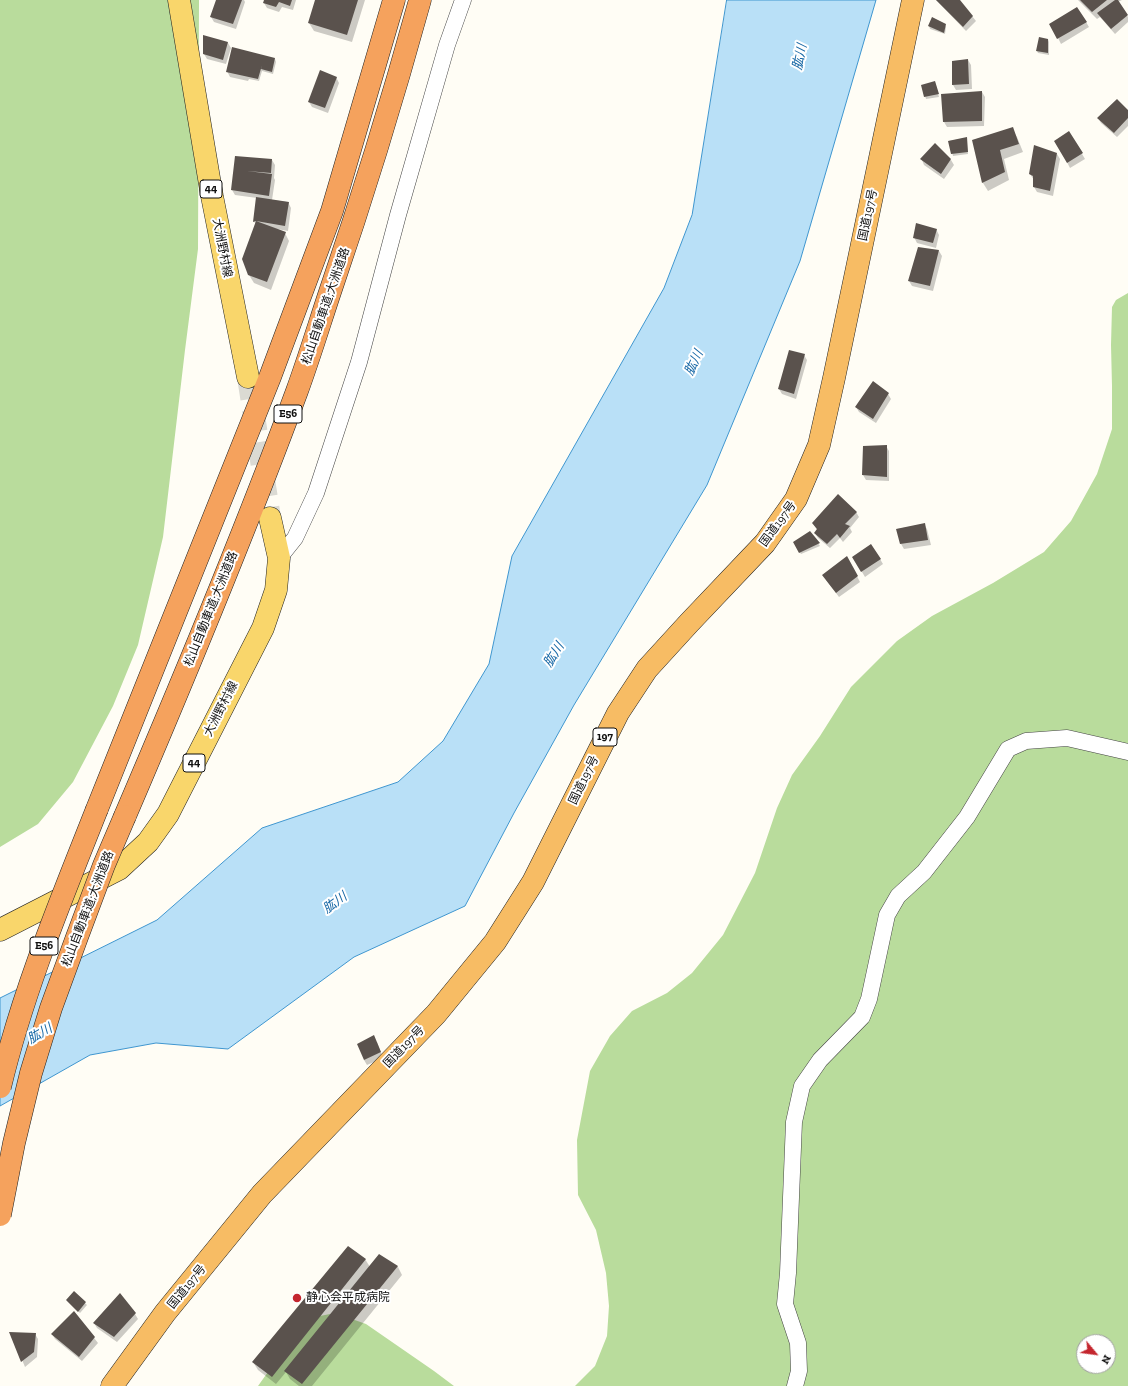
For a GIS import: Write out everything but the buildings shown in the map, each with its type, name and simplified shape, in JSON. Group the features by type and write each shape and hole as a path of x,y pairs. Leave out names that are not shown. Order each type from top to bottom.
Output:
{"highway":[{"name":"E56","path":"0,1087 25,1001 44,944 270,377 332,211 394,0"},
{"name":"松山自動車道;大洲道路","path":"0,1216 31,1073 51,1008 104,865 167,718 230,563 297,390 355,218 420,0"},
{"name":"国道197号","path":"112,1386 165,1313 262,1194 436,1014 495,942 533,882 618,713 647,669 765,543 796,500 819,446 913,0"}],"main road":[{"name":"大洲野村線","path":"179,0 212,196 248,377"},
{"name":"大洲野村線","path":"0,930 119,868 148,842 168,814 263,628 276,590 279,558 270,518"}],"street":[{"path":"279,558 295,538 316,493 359,362 398,214 447,45 463,0"},
{"path":"795,1386 799,1371 798,1343 785,1304 794,1122 802,1086 820,1060 862,1017 869,999 888,915 898,896 924,872 967,817 1008,749 1026,741 1067,738 1128,752"}],"green space":[{"path":"0,0 199,0 198,249 163,537 138,645 113,706 73,782 38,824 0,847"},
{"path":"1128,293 1128,1386 575,1386 595,1366 607,1336 609,1306 606,1273 596,1230 578,1195 577,1140 590,1071 610,1036 632,1011 667,993 692,973 723,935 755,873 777,808 792,775 820,736 851,687 897,641 932,616 993,583 1044,552 1071,521 1097,474 1112,429 1112,307 1116,300"},
{"path":"335,1313 366,1324 454,1386 258,1386 295,1334 315,1317"}],"water":[{"name":"肱川","path":"727,0 876,0 800,261 707,485 574,705 514,813 465,906 354,957 228,1049 156,1043 90,1055 0,1106 0,998 157,920 262,828 398,782 443,741 489,664 512,556 664,288 692,215"}],"tunnel":[{"path":"248,377 270,518"}],"place":[{"name":"静心会平成病院","path":"297,1298"}]}
